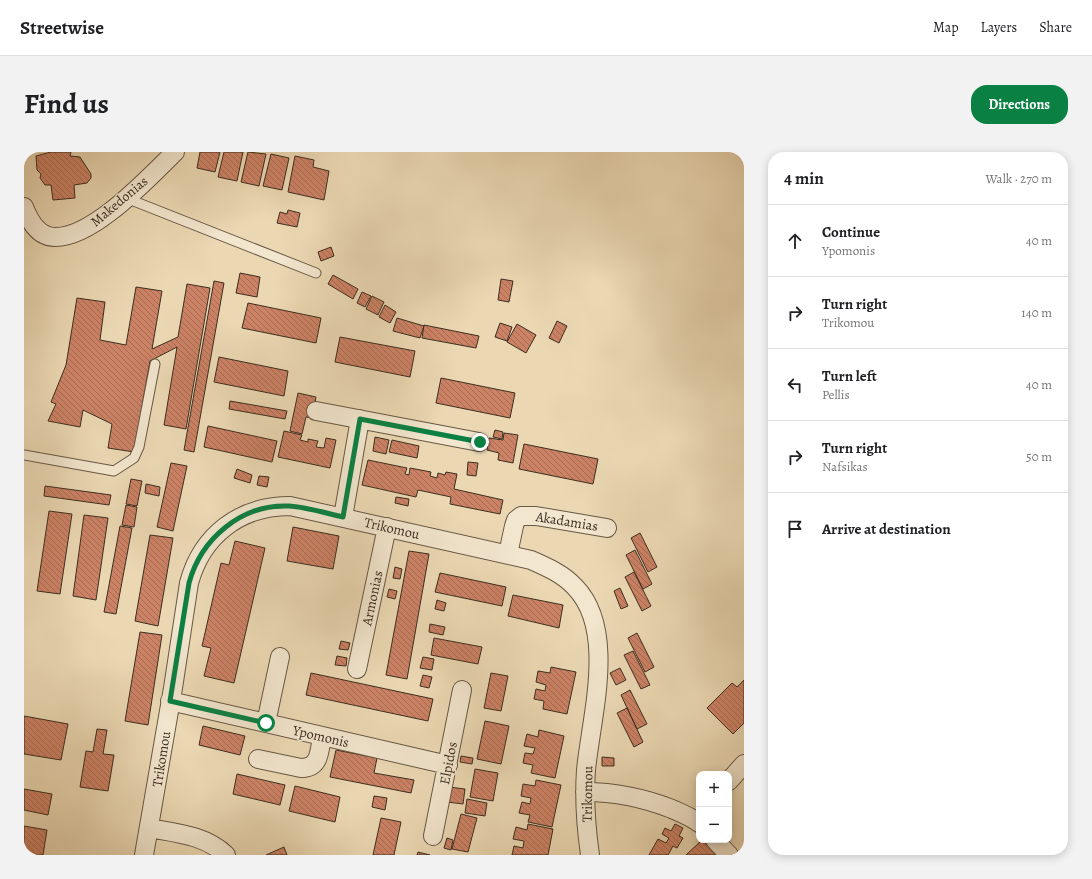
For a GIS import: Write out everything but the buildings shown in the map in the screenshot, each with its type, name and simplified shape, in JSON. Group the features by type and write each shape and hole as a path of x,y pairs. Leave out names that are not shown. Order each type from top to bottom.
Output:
{"street":[{"name":"Makedonias","path":"24,207 32,224 38,230 53,238 73,234 89,227 126,198 175,152"},
{"path":"316,411 480,442"},
{"path":"343,517 360,419"},
{"name":"Trikomou","path":"144,855 189,583 193,569 207,544 221,530 233,521 247,514 281,506 297,507 531,560 562,575 576,587 586,601 591,613 596,630 598,653 597,685 586,769 585,792 590,855"},
{"name":"Akadamias","path":"508,554 516,520 521,516 536,516 607,528"},
{"name":"Armonias","path":"357,669 387,527"},
{"path":"266,723 280,657"},
{"name":"Elpidos","path":"433,836 462,690"},
{"name":"Ypomonis","path":"170,701 448,765"},
{"path":"258,759 301,768 308,768 316,762 322,737"},
{"path":"732,778 744,764"},
{"path":"585,792 601,792 634,797 656,803 696,819"},
{"path":"149,828 196,837 207,841 226,855"},
{"path":"719,843 729,855"}],"lane":[{"path":"126,198 316,273"},
{"path":"24,455 114,471 134,458 139,447 155,364"}],"route":[{"path":"266,723 170,701 189,583 197,560 207,544 221,530 233,521 247,514 268,508 290,506 343,517 360,419 480,442"}]}
